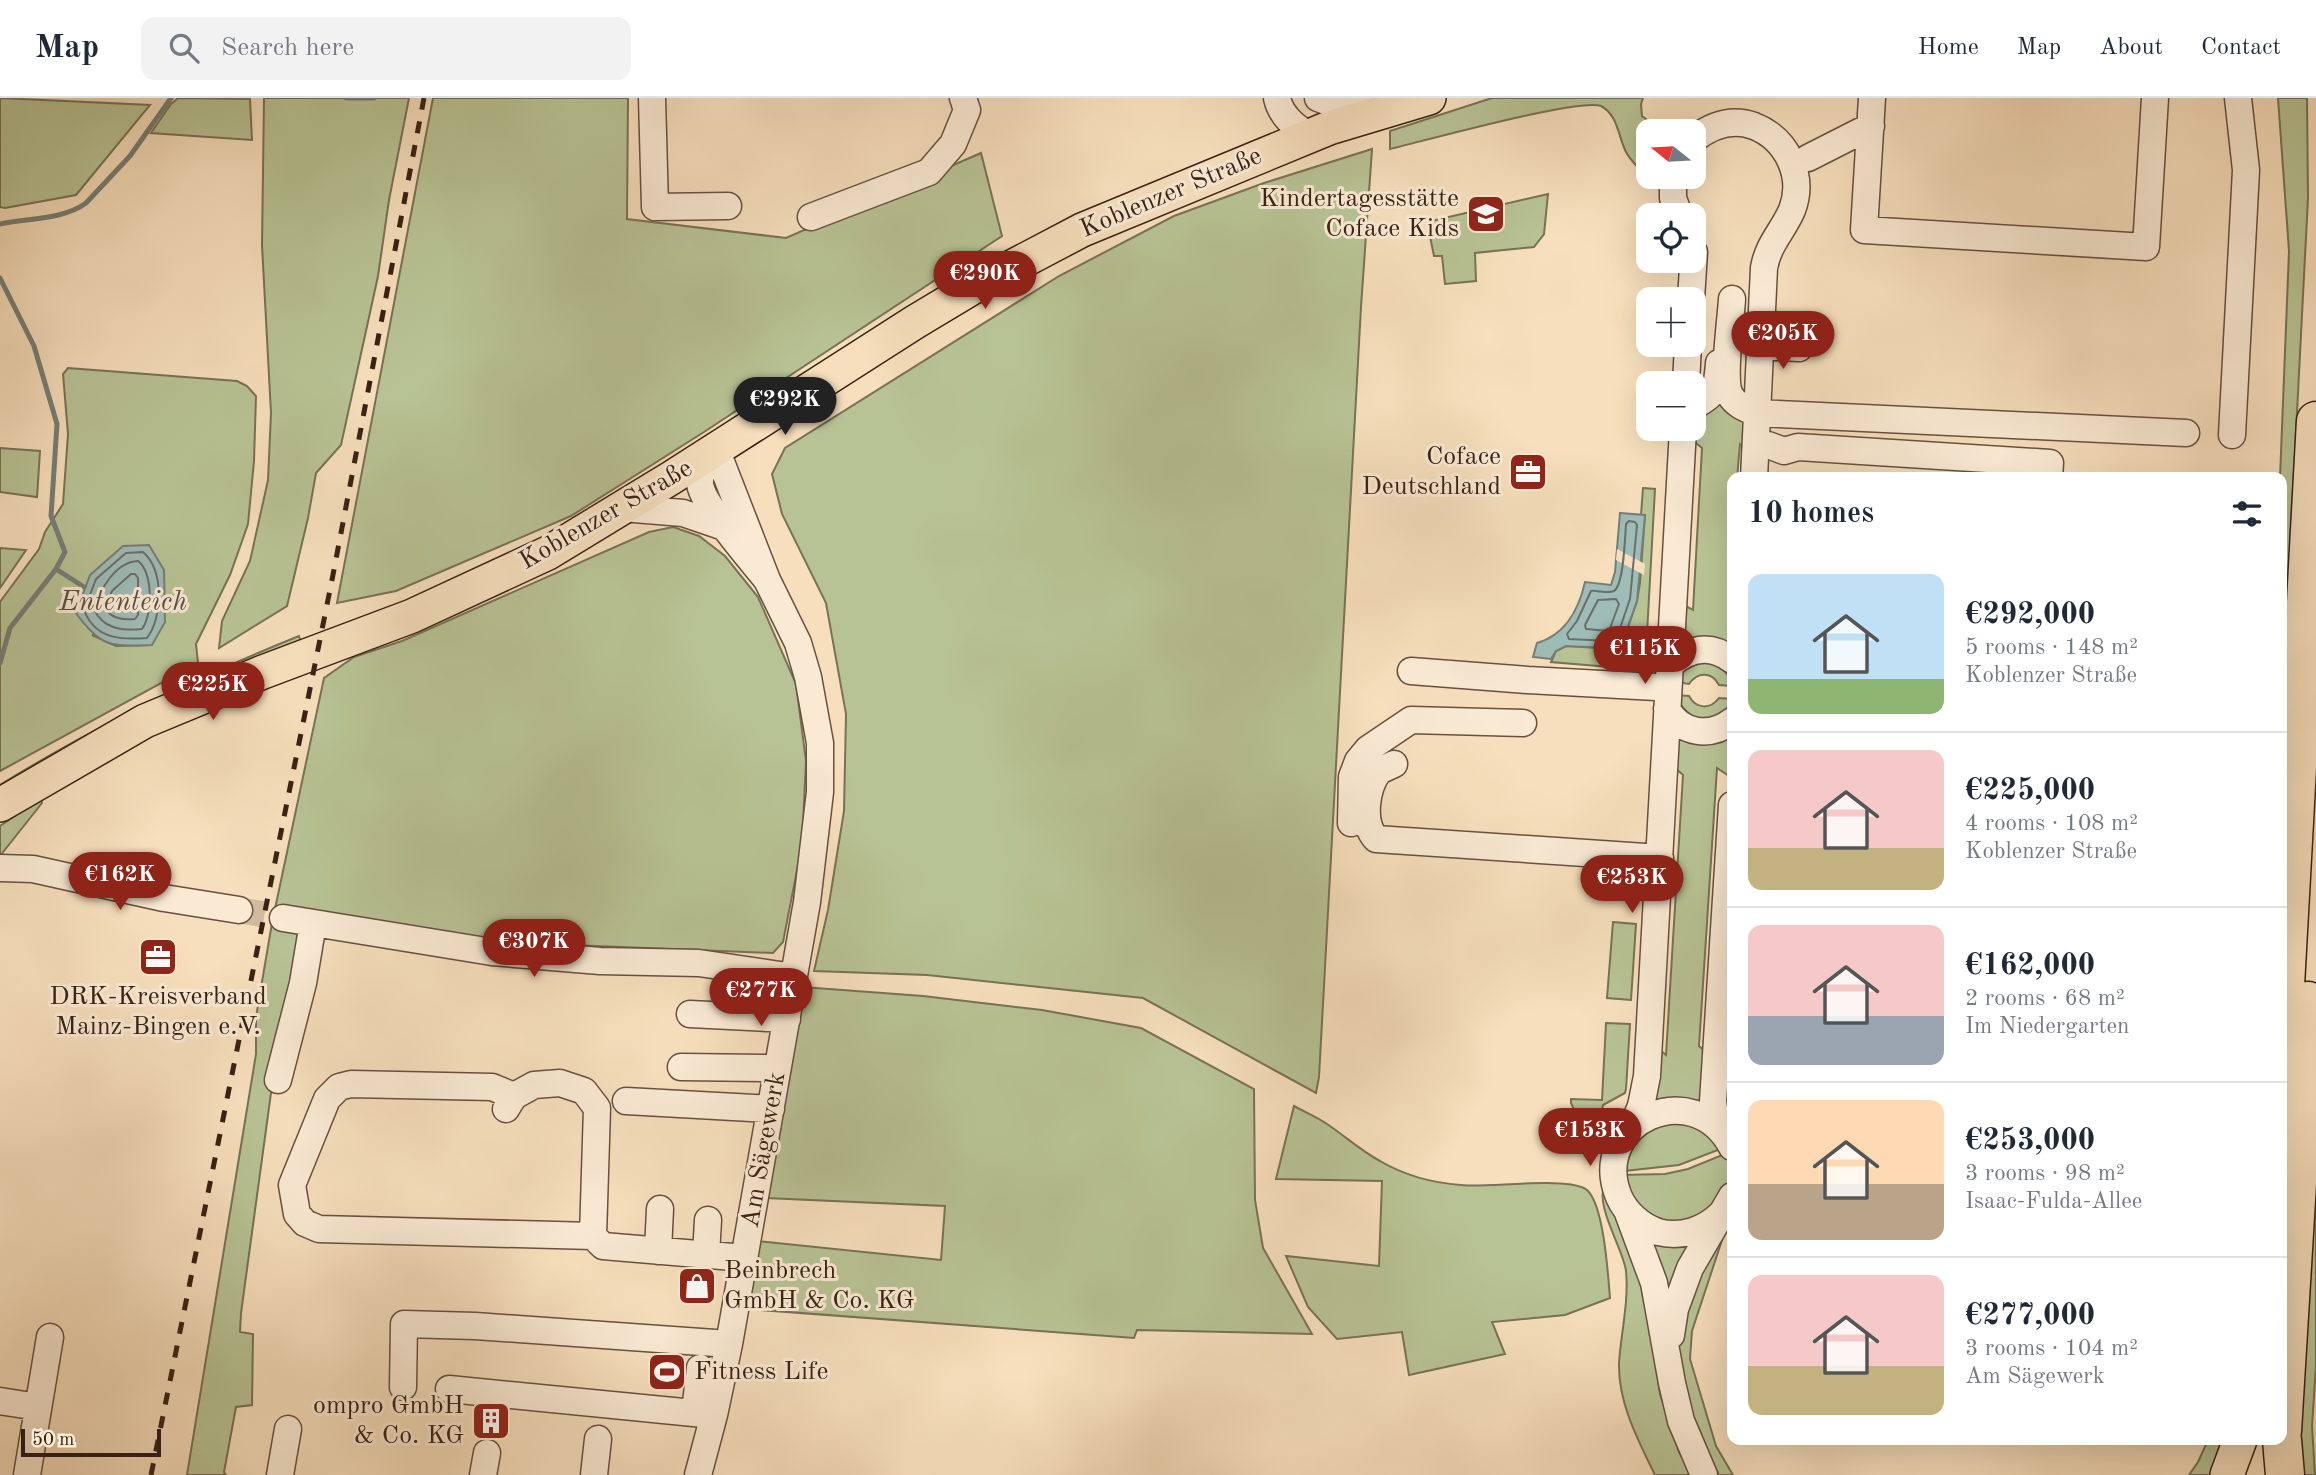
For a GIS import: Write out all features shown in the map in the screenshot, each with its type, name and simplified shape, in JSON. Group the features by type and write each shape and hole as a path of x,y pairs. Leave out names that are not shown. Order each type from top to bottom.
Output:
{"highway":[{"path":"2287,949 2316,421"},
{"path":"2287,1347 2316,863"},
{"path":"2282,1445 2285,1475"}],"main road":[{"name":"Koblenzer Straße","path":"0,805 145,721 454,598 548,553 970,289 1082,230 1309,136 1429,98"},
{"path":"2227,1475 2237,1445"},
{"path":"2245,1475 2248,1445"}],"street":[{"path":"652,98 655,207 728,206"},
{"path":"811,217 929,172 953,145 967,110 963,98"},
{"path":"1306,98 1309,136"},
{"path":"1318,98 1339,106 1378,112"},
{"path":"1872,98 1864,230 2146,247 2155,98"},
{"path":"2232,435 2246,170 2238,98"},
{"path":"1278,103 1293,124 1309,136"},
{"path":"1260,155 1274,127 1278,103"},
{"path":"1706,130 1720,124 1744,123 1774,137 1785,149 1793,165 1796,184 1795,200 1790,214 1770,246 1766,259 1757,413 1762,445 1755,472"},
{"path":"1808,158 1871,126"},
{"path":"1706,399 1717,385 1727,299 1727,386 1736,402 1757,413 2186,433"},
{"path":"1761,346 1799,348"},
{"path":"1682,441 1664,687 1660,858 1647,1076 1641,1106 1632,1128 1619,1147 1614,1169 1616,1188 1628,1212 1654,1283 1681,1421 1704,1475"},
{"path":"1762,445 1784,451 1798,447 2050,463 2049,472"},
{"name":"Am Sägewerk","path":"716,449 703,468 701,487 727,528 767,580"},
{"name":"Am Sägewerk","path":"698,1475 704,1413 729,1344 745,1258 794,977 816,838 820,792 820,743 808,677 797,643 767,580 716,449"},
{"path":"622,509 683,513 727,528"},
{"path":"1664,687 1682,655 1696,649 1717,651 1727,657"},
{"path":"1411,671 1664,687"},
{"path":"1664,687 1680,724 1694,731 1715,731 1727,724"},
{"path":"1522,723 1410,720 1368,749 1358,761 1352,777 1351,827 1358,839 1660,858"},
{"path":"1376,839 1369,830 1369,794 1379,771 1394,764"},
{"path":"0,868 33,869 164,898 239,910"},
{"path":"283,918 492,952 600,961 699,963 794,977"},
{"path":"278,1080 303,983 313,923"},
{"path":"1717,1126 1713,1102 1727,971"},
{"path":"690,1014 787,1019"},
{"path":"681,1067 778,1070"},
{"path":"593,1236 597,1108 584,1091 560,1083 534,1085 510,1103 492,1087 351,1084 339,1087 327,1099 318,1116 292,1185 297,1214 306,1223 319,1229 593,1236 603,1246 745,1258"},
{"path":"626,1101 771,1109"},
{"path":"1632,1128 1652,1115 1677,1110 1695,1113 1717,1126 1727,1140"},
{"path":"1628,1212 1653,1230 1678,1234 1702,1228 1727,1205"},
{"path":"1668,1357 1675,1309 1684,1282 1727,1205"},
{"path":"659,1251 660,1209"},
{"path":"706,1255 708,1220"},
{"path":"402,1387 404,1324 475,1326 729,1344"},
{"path":"27,1475 50,1337"},
{"path":"449,1389 704,1413 700,1368"},
{"path":"0,1401 38,1407"},
{"path":"280,1475 288,1429"},
{"path":"594,1475 598,1439"}],"green space":[{"path":"0,98 150,105 76,195 5,208 0,207"},
{"path":"178,98 250,99 252,140 151,133"},
{"path":"264,98 409,98 389,200 378,276 341,445 316,473 287,606 219,648 222,621 250,561 268,480 271,413 262,245"},
{"path":"433,98 628,98 627,219 786,238 981,153 1002,236 571,516 396,591 337,603"},
{"path":"1492,98 1643,98 1642,116 1646,119 1636,119 1636,166 1623,146 1614,120 1601,106 1587,105 1533,114 1390,149 1390,131"},
{"path":"2278,98 2307,98 2308,198 2287,607 2287,472 2280,472 2289,251"},
{"path":"1372,149 1316,1093 1143,998 927,975 814,971 828,910 844,811 846,714 826,603 782,514 772,474 785,448 1059,276 1174,216 1264,183"},
{"path":"1548,194 1544,234 1534,247 1475,253 1476,281 1445,284 1442,256 1434,256 1427,222"},
{"path":"68,368 237,381 247,386 256,396 248,524 230,575 196,644 198,663 0,771 0,602 39,549 45,532 63,504 68,434 63,374","holes":["92,635 152,645 116,646"]},
{"path":"1718,397 1748,417 1749,449 1740,444 1738,472 1727,472 1727,647 1677,643 1678,602 1693,610 1702,448 1693,441 1706,441 1706,406"},
{"path":"0,448 40,451 37,497 0,492"},
{"path":"1643,488 1655,489 1645,670 1551,662 1556,651 1566,646 1599,648 1627,630 1640,583 1645,515 1641,515"},
{"path":"673,527 699,536 725,556 758,597 796,684 806,761 802,845 783,942 773,953 547,944 469,936 295,930 301,944 274,1071 241,1313 240,1332 253,1334 252,1405 236,1407 224,1472 226,1475 187,1475 256,1054 256,1017 272,923 324,678 354,657 402,641 649,532"},
{"path":"0,548 26,550 0,588"},
{"path":"299,636 302,647 0,794 0,785 109,723 184,686"},
{"path":"1706,662 1716,665 1727,674 1727,686 1719,685 1713,678 1705,675 1696,677 1689,684 1677,682 1682,673 1696,664"},
{"path":"1676,695 1689,696 1699,706 1712,705 1719,698 1727,699 1726,709 1711,719 1695,717 1681,705"},
{"path":"1677,737 1727,739 1727,775 1717,768 1699,1046 1713,1058 1707,1110 1651,1108 1652,1043 1666,1055 1683,775 1669,763"},
{"path":"40,799 42,803 0,856 0,826"},
{"path":"1613,922 1636,924 1631,1000 1607,998"},
{"path":"802,987 923,996 1042,1010 1141,1028 1254,1089 1255,1200 1263,1248 1312,1334 1137,1330 1134,1338 747,1309 756,1241 941,1260 945,1206 766,1198"},
{"path":"1606,1023 1630,1024 1626,1089 1625,1093 1603,1105 1600,1120 1575,1112 1571,1099 1602,1100"},
{"path":"1294,1106 1323,1121 1373,1157 1419,1178 1474,1186 1564,1184 1587,1190 1593,1198 1601,1225 1610,1298 1565,1315 1492,1322 1505,1354 1409,1375 1402,1332 1337,1339 1308,1307 1286,1256 1379,1266 1382,1181 1276,1179"},
{"path":"1683,1118 1723,1148 1679,1165 1624,1171 1638,1132"},
{"path":"1727,1153 1727,1187 1717,1202 1692,1225 1645,1218 1621,1175 1665,1174 1688,1169"},
{"path":"2316,1170 2316,1365 2312,1426 2315,1475 2299,1475 2297,1464"},
{"path":"1605,1184 1643,1268 1660,1394 1679,1452 1692,1475 1655,1475 1625,1407 1619,1363 1627,1282 1624,1262 1603,1203"},
{"path":"1725,1231 1692,1331 1690,1359 1716,1446 1733,1475 1719,1475 1705,1447 1689,1406 1679,1354 1679,1334 1694,1274"},
{"path":"1643,1234 1700,1236 1671,1310"},
{"path":"2206,1445 2226,1445 2215,1475 2189,1475"}],"water":[{"path":"1620,513 1645,515 1637,601 1622,643 1612,648 1566,646 1556,651 1551,659 1533,657 1537,643 1555,634 1569,620 1579,602 1585,582 1611,585 1615,572"},
{"name":"Ententeich","path":"149,545 164,570 165,622 152,645 117,645 100,639 76,613 90,575 123,546"}],"pier":[{"path":"1617,549 1645,564 1644,575 1616,560"}],"waterway":[{"path":"0,224 56,216 86,203 130,156 171,98"},
{"path":"346,98 374,98"},
{"path":"0,278 34,346 57,424 51,516 65,552 56,569 84,587"},
{"path":"0,663 10,628 56,569"}],"tunnel":[{"path":"239,910 283,918"}],"railway":[{"path":"151,1475 332,580 424,98"}],"place":[{"name":"Kindertagesstätte Coface Kids","path":"1486,214"},
{"name":"Coface Deutschland","path":"1528,472"},
{"name":"DRK-Kreisverband Mainz-Bingen e.V.","path":"158,957"},
{"name":"Beinbrech GmbH & Co. KG","path":"697,1286"},
{"name":"Fitness Life","path":"667,1372"},
{"name":"ompro GmbH & Co. KG","path":"491,1421"}]}
